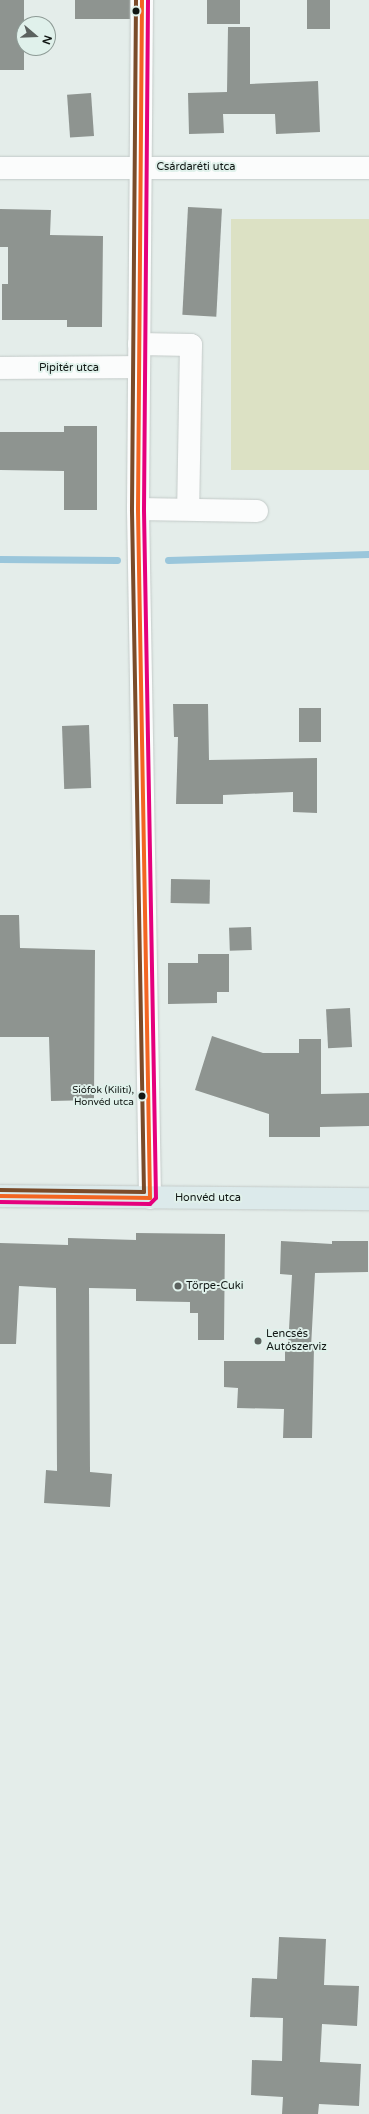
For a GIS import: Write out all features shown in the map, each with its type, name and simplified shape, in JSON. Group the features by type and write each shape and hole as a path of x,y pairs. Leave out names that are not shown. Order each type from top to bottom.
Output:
{"main road":[{"name":"Honvéd utca","path":"0,1196 369,1199"}],"street":[{"path":"142,0 138,509 150,1198"},
{"name":"Csárdaréti utca","path":"0,168 369,168"},
{"path":"139,344 191,345 188,509"},
{"name":"Pipitér utca","path":"0,368 139,367"},
{"path":"138,509 257,511"}],"green space":[{"path":"231,219 369,219 369,470 231,470"}],"building":[{"path":"0,0 24,0 24,16 16,16 16,56 24,56 24,70 0,70"},
{"path":"75,0 130,0 130,19 75,19"},
{"path":"207,0 240,0 240,24 207,24"},
{"path":"307,0 330,0 330,29 307,29"},
{"path":"228,27 250,27 250,84 318,81 320,132 276,134 275,114 223,114 224,133 189,134 188,93 227,92"},
{"path":"91,93 94,136 70,138 67,95"},
{"path":"188,207 222,209 216,317 182,315"},
{"path":"0,209 51,210 50,235 103,236 102,327 67,327 67,320 2,320 2,284 8,284 8,247 0,247"},
{"path":"64,426 97,426 97,510 64,510 64,471 0,470 0,432 64,432"},
{"path":"173,704 208,704 209,760 317,758 317,813 293,812 293,792 223,795 223,804 176,804 178,737 174,737"},
{"path":"299,708 321,708 321,742 299,742"},
{"path":"89,725 91,788 64,789 62,726"},
{"path":"171,879 210,880 210,904 171,903"},
{"path":"0,915 19,915 20,948 95,950 94,1100 51,1101 49,1037 0,1037"},
{"path":"251,927 252,950 230,951 229,928"},
{"path":"198,954 229,954 229,992 217,992 217,1003 168,1004 168,963 198,963"},
{"path":"350,1008 352,1047 328,1048 326,1009"},
{"path":"212,1036 263,1053 299,1053 299,1039 321,1039 321,1094 369,1093 369,1126 320,1127 320,1137 269,1137 269,1114 195,1090"},
{"path":"136,1233 225,1234 224,1340 198,1340 198,1313 190,1313 190,1302 136,1301 136,1289 89,1288 90,1472 112,1474 110,1507 44,1503 46,1470 57,1471 56,1288 19,1286 16,1344 0,1344 0,1243 68,1245 68,1238 136,1240"},
{"path":"281,1241 332,1244 332,1241 368,1241 368,1272 315,1273 311,1347 314,1347 312,1438 283,1438 284,1409 237,1408 238,1388 224,1387 224,1361 285,1361 285,1346 288,1347 292,1275 280,1274"},
{"path":"279,1937 326,1939 324,1985 359,1986 357,2026 322,2024 320,2062 361,2064 359,2106 319,2104 318,2114 282,2114 283,2097 251,2095 252,2060 282,2061 283,2018 250,2017 252,1978 277,1979"}],"waterway":[{"path":"168,560 369,554"},
{"path":"0,559 117,560"}],"transit line":[{"path":"0,1190 144,1192 132,509 136,0"},
{"path":"0,1196 150,1198 138,509 142,0"},
{"path":"0,1202 150,1204 156,1198 144,509 148,0"}],"place":[{"name":"Siófok (Kiliti), Honvéd utca","path":"142,1096"},
{"name":"Törpe-Cuki","path":"178,1286"},
{"name":"Lencsés Autószerviz","path":"258,1341"}]}
